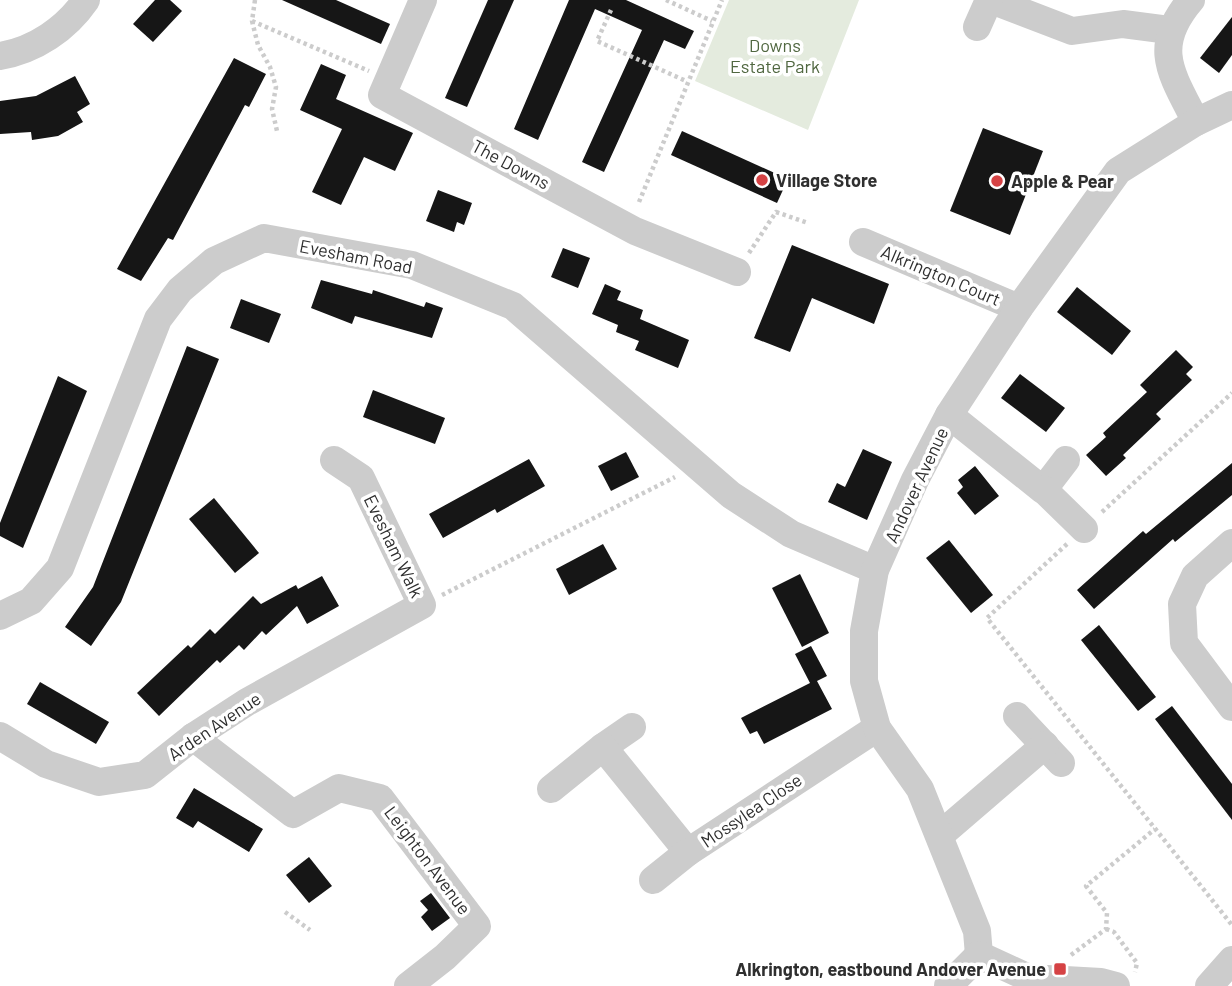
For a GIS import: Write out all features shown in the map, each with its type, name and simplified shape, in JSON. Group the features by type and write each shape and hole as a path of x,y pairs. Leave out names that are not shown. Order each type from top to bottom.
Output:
{"street":[{"path":"0,56 22,52 72,20 86,0"},
{"path":"388,80 423,0"},
{"path":"977,27 990,0 1072,31 1123,24 1169,30"},
{"path":"1191,0 1169,30 1170,71 1196,122"},
{"name":"The Downs","path":"388,80 382,95 635,231 737,272"},
{"name":"Andover Avenue","path":"979,955 977,931 940,835 920,789 877,728 864,681 864,631 875,570 915,480 949,415 1019,308 1118,171 1196,122 1230,109"},
{"name":"Evesham Road","path":"0,616 31,601 60,568 158,319 180,290 214,261 264,238 412,265 513,306 731,495 791,534 875,570"},
{"name":"Alkrington Court","path":"863,242 1019,308"},
{"path":"949,415 1043,489 1084,529"},
{"name":"Evesham Walk","path":"334,460 361,478 422,605"},
{"path":"1043,489 1066,460"},
{"path":"1232,543 1195,576 1182,604 1184,643 1232,707"},
{"name":"Arden Avenue","path":"0,736 46,764 99,782 145,775 193,737 247,702 422,605"},
{"path":"940,835 1053,754 1017,716"},
{"path":"551,789 632,727"},
{"name":"Mossylea Close","path":"603,747 688,852 877,728"},
{"name":"Leighton Avenue","path":"193,737 293,814 340,788 380,798 477,926 445,957 408,986"},
{"path":"653,880 688,852"},
{"path":"948,986 979,955 1029,978 1063,982 1125,981"},
{"path":"1209,986 1232,960"}],"path":[{"path":"255,0 252,21 258,45 270,66 276,87 272,109 277,131"},
{"path":"666,0 712,21"},
{"path":"639,202 686,81 722,0"},
{"path":"611,10 597,41 686,81"},
{"path":"252,21 388,80"},
{"path":"737,272 776,212 808,223"},
{"path":"1232,393 987,618 1232,925"},
{"path":"422,605 697,466"},
{"path":"1063,982 1065,960 1106,929 1107,913 1086,886 1155,829"},
{"path":"285,912 310,930"},
{"path":"1106,929 1114,932 1137,963 1125,981"}],"green space":[{"name":"Downs Estate Park","path":"729,0 859,0 808,130 695,81"}],"building":[{"path":"155,0 170,0 182,11 153,42 133,24"},
{"path":"282,0 336,0 390,24 381,44"},
{"path":"488,0 514,0 467,107 445,98"},
{"path":"569,0 626,0 694,31 685,49 664,40 604,172 582,162 642,30 595,9 538,140 514,129"},
{"path":"1232,17 1232,55 1219,73 1200,58"},
{"path":"234,58 266,74 249,107 245,105 173,240 168,238 141,281 117,269"},
{"path":"321,64 346,75 336,99 413,133 395,171 364,157 341,205 312,192 342,129 300,110"},
{"path":"75,76 90,104 77,112 83,122 58,136 32,140 31,132 0,134 0,101 36,96"},
{"name":"Apple & Pear","path":"983,128 1043,151 1010,235 950,211"},
{"path":"682,131 788,179 777,203 671,155"},
{"path":"438,190 472,203 464,225 457,222 454,232 426,221"},
{"path":"792,245 889,284 874,324 812,298 790,352 754,338"},
{"path":"563,248 590,258 578,288 551,277"},
{"path":"321,280 372,294 373,290 424,307 426,302 443,308 432,338 355,316 352,324 311,308"},
{"path":"605,284 621,291 617,300 643,310 640,319 689,340 678,368 635,350 639,341 616,332 618,325 592,314"},
{"path":"1077,287 1131,331 1112,355 1057,312"},
{"path":"241,299 281,314 269,343 230,328"},
{"path":"187,346 219,359 121,602 91,646 65,627 93,587"},
{"path":"1176,350 1193,367 1186,374 1192,380 1156,414 1161,419 1123,455 1126,458 1106,476 1086,455 1106,437 1103,433 1147,392 1140,385"},
{"path":"1020,374 1065,408 1046,432 1001,398"},
{"path":"58,376 87,391 23,548 0,536 0,523"},
{"path":"373,390 445,418 435,444 363,417"},
{"path":"863,449 892,462 867,520 828,502 837,483 845,487"},
{"path":"626,452 639,477 611,491 598,466"},
{"path":"529,459 545,486 497,513 495,509 443,538 429,514"},
{"path":"1232,463 1232,495 1175,542 1173,539 1094,609 1077,590 1143,531 1146,534"},
{"path":"975,466 999,496 975,515 957,493 963,487 958,480"},
{"path":"214,498 259,553 235,573 189,519"},
{"path":"949,540 993,595 971,613 926,558"},
{"path":"603,544 617,569 569,595 556,569"},
{"path":"800,574 829,633 802,647 772,588"},
{"path":"322,576 339,606 307,624 297,606 266,635 262,631 244,650 239,645 220,663 217,660 159,716 137,693 188,645 191,648 210,629 215,634 253,596 261,604 296,585 298,589"},
{"path":"1099,625 1156,697 1138,711 1081,640"},
{"path":"811,646 827,676 817,681 832,709 764,744 757,731 750,734 741,718 810,683 795,654"},
{"path":"40,682 109,722 96,744 27,704"},
{"path":"1172,706 1232,784 1232,820 1155,719"},
{"path":"194,788 263,829 249,852 198,821 193,828 176,818"},
{"path":"309,857 332,886 309,903 286,875"},
{"path":"431,893 450,918 432,931 421,917 428,910 420,901"}],"place":[{"name":"Village Store","path":"762,180"},
{"name":"Apple & Pear","path":"997,181"},
{"name":"Alkrington, eastbound Andover Avenue","path":"1060,969"}]}
